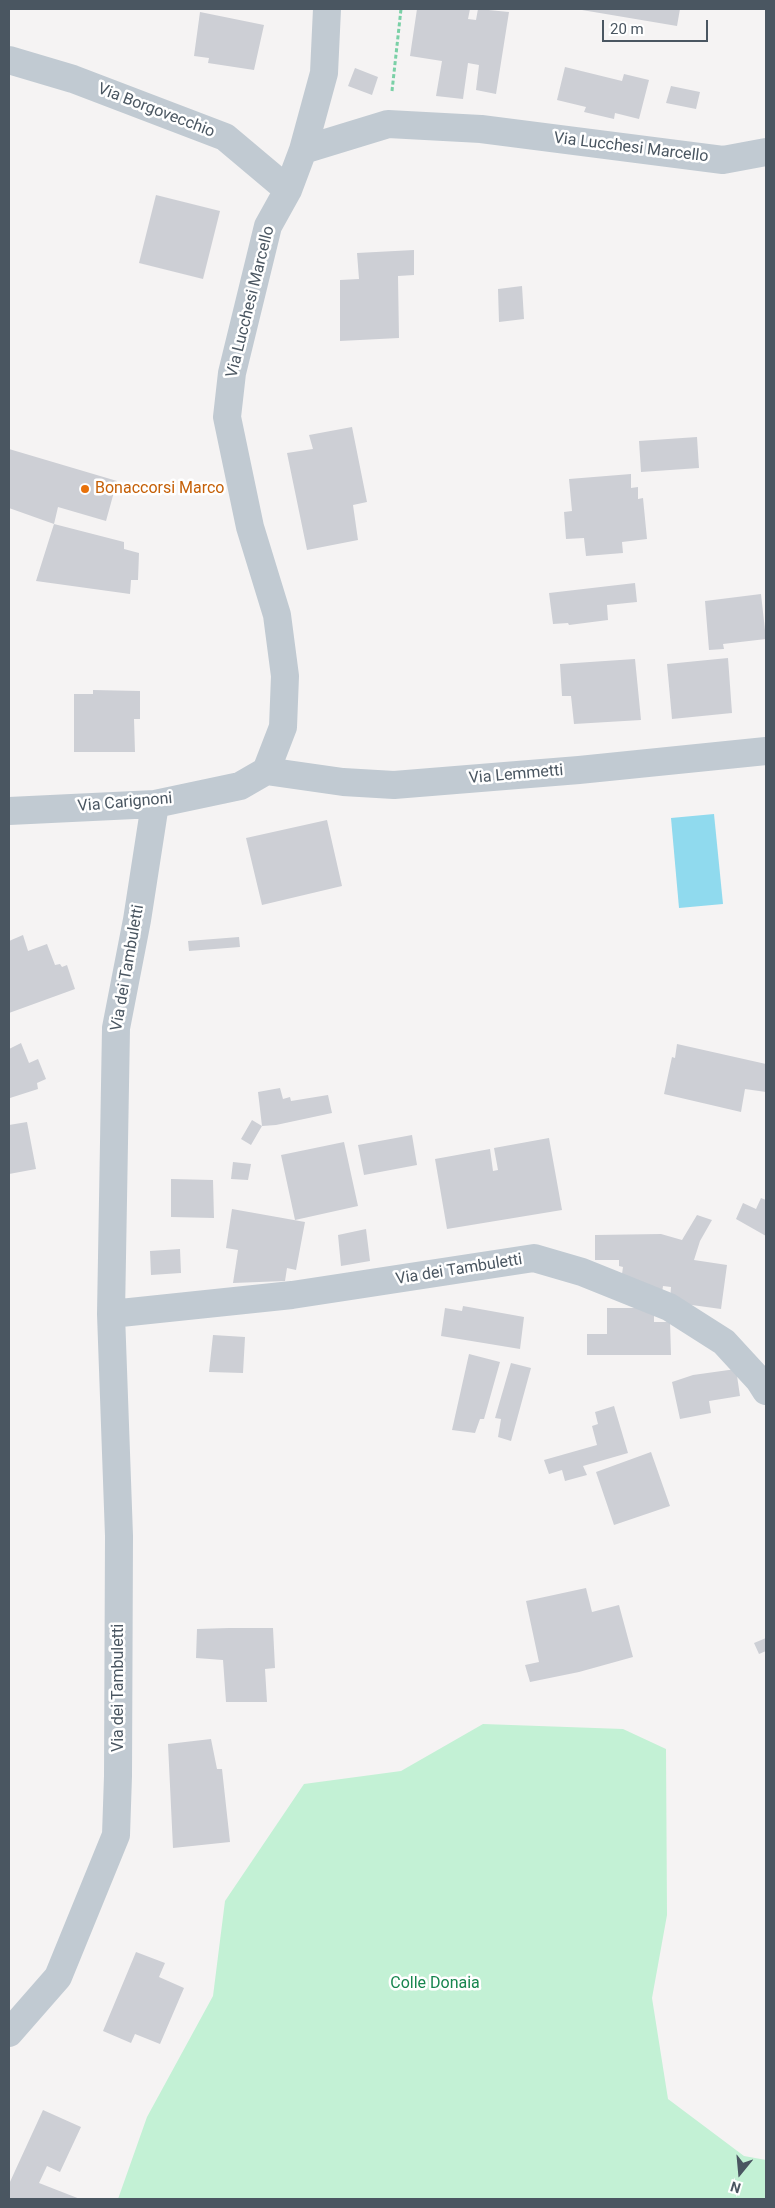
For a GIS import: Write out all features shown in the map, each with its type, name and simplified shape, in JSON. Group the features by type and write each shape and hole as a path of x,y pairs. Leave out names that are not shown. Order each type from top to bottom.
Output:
{"street":[{"path":"303,150 324,72 327,9"},
{"name":"Via Borgovecchio","path":"9,60 73,79 225,138 288,190"},
{"name":"Via Lucchesi Marcello","path":"266,771 283,728 285,676 278,615 250,528 227,417 232,373 268,226 288,190 303,150 388,124 481,129 723,160 766,152"},
{"name":"Via Lemmetti","path":"266,771 343,782 394,785 579,770 766,751"},
{"name":"Via Carignoni","path":"9,810 155,804 240,786 266,771"},
{"name":"Via dei Tambuletti","path":"9,2033 58,1977 116,1834 119,1536 111,1314 116,1028 137,920 155,804"},
{"name":"Via dei Tambuletti","path":"111,1314 292,1295 534,1258 582,1272 669,1307 724,1342 759,1380 766,1391"}],"path":[{"path":"388,124 401,9"}],"green space":[{"name":"Colle Donaia","path":"483,1724 623,1729 666,1749 667,1915 652,1998 668,2099 744,2156 766,2160 766,2199 118,2199 147,2117 213,1996 225,1901 304,1784 401,1771"}],"water":[{"path":"714,814 723,904 679,908 671,818"}],"building":[{"path":"417,9 470,9 468,19 476,20 478,9 509,12 496,94 476,90 479,65 468,63 463,99 436,96 442,61 410,56"},
{"path":"576,9 680,9 677,26"},
{"path":"200,12 264,25 254,70 208,63 209,58 194,56"},
{"path":"565,67 622,81 624,74 649,80 639,119 615,113 614,119 584,112 586,107 557,100"},
{"path":"355,68 378,77 372,95 348,86"},
{"path":"671,86 700,92 696,109 666,103"},
{"path":"156,195 220,211 203,279 139,263"},
{"path":"414,250 414,275 398,276 399,338 340,341 340,280 359,279 357,253"},
{"path":"522,286 524,319 499,322 498,289"},
{"path":"352,427 367,502 353,505 358,540 307,550 287,453 313,449 309,435"},
{"path":"697,437 699,468 641,472 639,441"},
{"path":"9,449 117,481 106,521 58,507 54,524 9,508"},
{"path":"631,474 631,488 638,487 638,499 643,498 647,539 622,542 623,553 586,556 584,538 566,539 564,512 572,511 569,479"},
{"path":"54,524 124,542 124,549 139,553 138,580 131,580 130,594 36,581"},
{"path":"635,583 637,602 607,605 608,620 569,625 568,623 553,624 549,593"},
{"path":"761,594 766,639 723,644 724,649 709,650 705,601"},
{"path":"728,658 732,713 672,719 667,664"},
{"path":"635,659 641,720 574,724 571,696 562,696 560,664"},
{"path":"93,690 140,691 140,719 134,719 135,752 74,752 74,694 93,694"},
{"path":"327,820 342,886 262,905 246,838"},
{"path":"23,935 28,951 47,944 55,965 60,964 62,967 67,965 75,989 9,1013 9,941"},
{"path":"239,937 240,947 189,951 188,941"},
{"path":"21,1043 29,1063 38,1059 46,1079 37,1083 38,1089 10,1098 9,1049"},
{"path":"677,1044 766,1064 766,1092 745,1089 741,1112 664,1094 672,1057 675,1058"},
{"path":"280,1088 283,1099 290,1097 291,1101 328,1095 332,1113 276,1125 262,1126 258,1092"},
{"path":"252,1120 262,1126 251,1145 241,1139"},
{"path":"27,1122 36,1169 9,1174 9,1125"},
{"path":"412,1135 417,1165 364,1175 358,1145"},
{"path":"549,1138 562,1210 447,1229 435,1159 490,1149 493,1171 498,1170 494,1148"},
{"path":"344,1142 358,1206 295,1220 281,1155"},
{"path":"233,1162 251,1164 248,1180 231,1179"},
{"path":"171,1179 213,1180 214,1218 171,1217"},
{"path":"761,1198 766,1200 766,1236 736,1219 743,1203 756,1209"},
{"path":"232,1209 305,1222 296,1270 287,1268 285,1281 233,1283 238,1250 226,1248"},
{"path":"697,1215 712,1220 700,1241 694,1260 727,1265 721,1309 670,1302 671,1287 663,1286 662,1293 622,1274 623,1267 619,1266 619,1260 595,1260 595,1235 661,1234 682,1240"},
{"path":"366,1229 370,1261 341,1266 338,1235"},
{"path":"180,1249 181,1273 151,1275 150,1251"},
{"path":"463,1306 524,1317 520,1349 441,1336 445,1308 462,1311"},
{"path":"607,1308 654,1308 654,1322 670,1322 671,1355 587,1355 587,1334 607,1334"},
{"path":"213,1335 245,1337 243,1373 209,1372"},
{"path":"469,1354 500,1362 484,1419 480,1419 475,1433 452,1430"},
{"path":"511,1363 531,1368 511,1441 498,1437 501,1419 495,1418"},
{"path":"736,1369 740,1396 709,1401 711,1413 680,1419 672,1382 693,1375"},
{"path":"614,1406 628,1453 583,1466 587,1475 565,1481 562,1470 549,1474 544,1460 597,1445 592,1426 598,1424 595,1412"},
{"path":"651,1452 670,1506 614,1525 596,1472"},
{"path":"586,1588 592,1612 619,1605 633,1657 579,1672 530,1682 525,1665 539,1662 526,1601"},
{"path":"273,1628 275,1668 265,1669 267,1702 226,1702 223,1660 196,1658 197,1629"},
{"path":"766,1638 766,1651 759,1654 754,1643"},
{"path":"211,1739 217,1769 222,1769 230,1842 173,1848 168,1744"},
{"path":"136,1952 165,1963 159,1977 184,1988 160,2044 135,2034 131,2043 103,2031"},
{"path":"43,2110 81,2127 60,2172 47,2166 39,2183 80,2199 9,2199 9,2184"}],"place":[{"name":"Bonaccorsi Marco","path":"85,489"}]}
